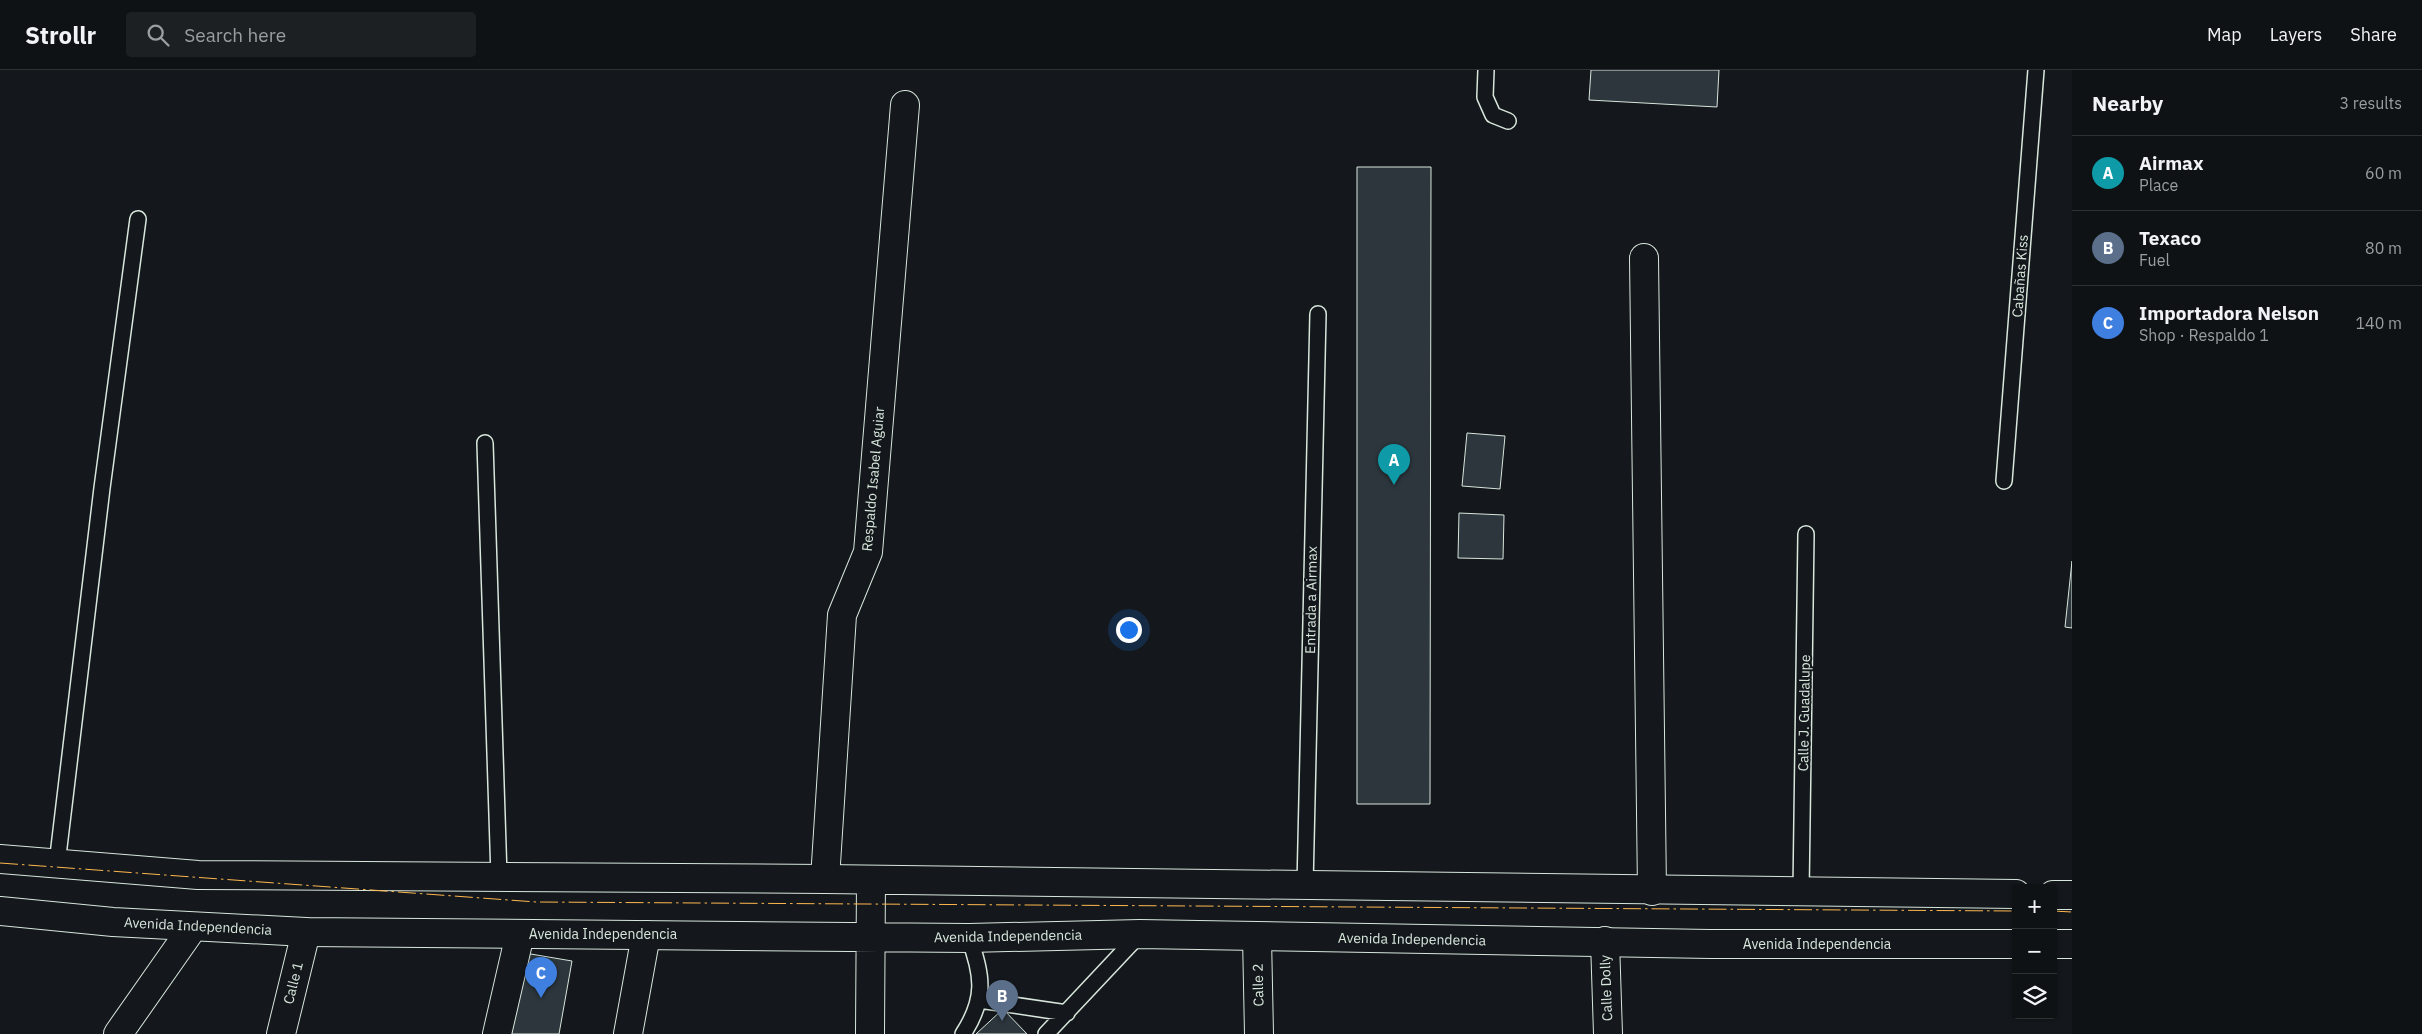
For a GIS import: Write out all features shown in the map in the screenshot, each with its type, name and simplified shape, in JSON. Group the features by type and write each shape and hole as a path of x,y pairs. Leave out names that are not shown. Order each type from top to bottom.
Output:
{"main road":[{"name":"Respaldo Isabel Aguiar","path":"825,879 842,615 868,552 905,105"},
{"path":"1644,258 1652,891"},
{"path":"0,859 198,875 825,879 1652,891 2012,894"},
{"path":"870,1034 871,880"},
{"path":"2057,895 2072,895"},
{"name":"Avenida Independencia","path":"0,911 193,927 306,932 969,938 1140,934 1720,944 2012,944"},
{"path":"118,1034 193,927"},
{"name":"Calle 1","path":"280,1034 306,932"},
{"path":"497,1034 520,934"},
{"path":"628,1034 646,935"},
{"name":"Calle 2","path":"1257,937 1259,1034"},
{"name":"Calle Dolly","path":"1605,942 1608,1034"},
{"path":"2057,944 2072,944"}],"lane":[{"path":"1486,70 1485,97 1493,115 1508,121"},
{"name":"Cabañas Kiss","path":"2004,481 2036,70"},
{"path":"57,864 102,488 138,219"},
{"name":"Entrada a Airmax","path":"1305,886 1318,314"},
{"path":"485,443 499,877"},
{"name":"Calle J. Guadalupe","path":"1802,892 1806,534"},
{"path":"1046,1034 1140,934"},
{"path":"963,1034 973,1019 979,1000 981,981 978,962 969,938"},
{"path":"979,1000 1067,1013"}],"building":[{"path":"1591,70 1719,70 1717,107 1589,100"},
{"path":"1357,167 1431,167 1430,804 1357,804"},
{"path":"1467,433 1505,436 1500,489 1462,486"},
{"path":"1459,513 1504,515 1503,559 1458,558"},
{"path":"2072,561 2072,628 2065,627"},
{"path":"525,953 572,961 559,1034 510,1034"},
{"path":"1003,1009 1027,1034 976,1034"}],"power":[{"path":"0,863 536,902 2012,911"},
{"path":"2057,911 2072,912"}],"place":[{"name":"Airmax","path":"1394,485"},
{"name":"Importadora Nelson","path":"541,998"},
{"name":"Texaco","path":"1002,1021"}]}
